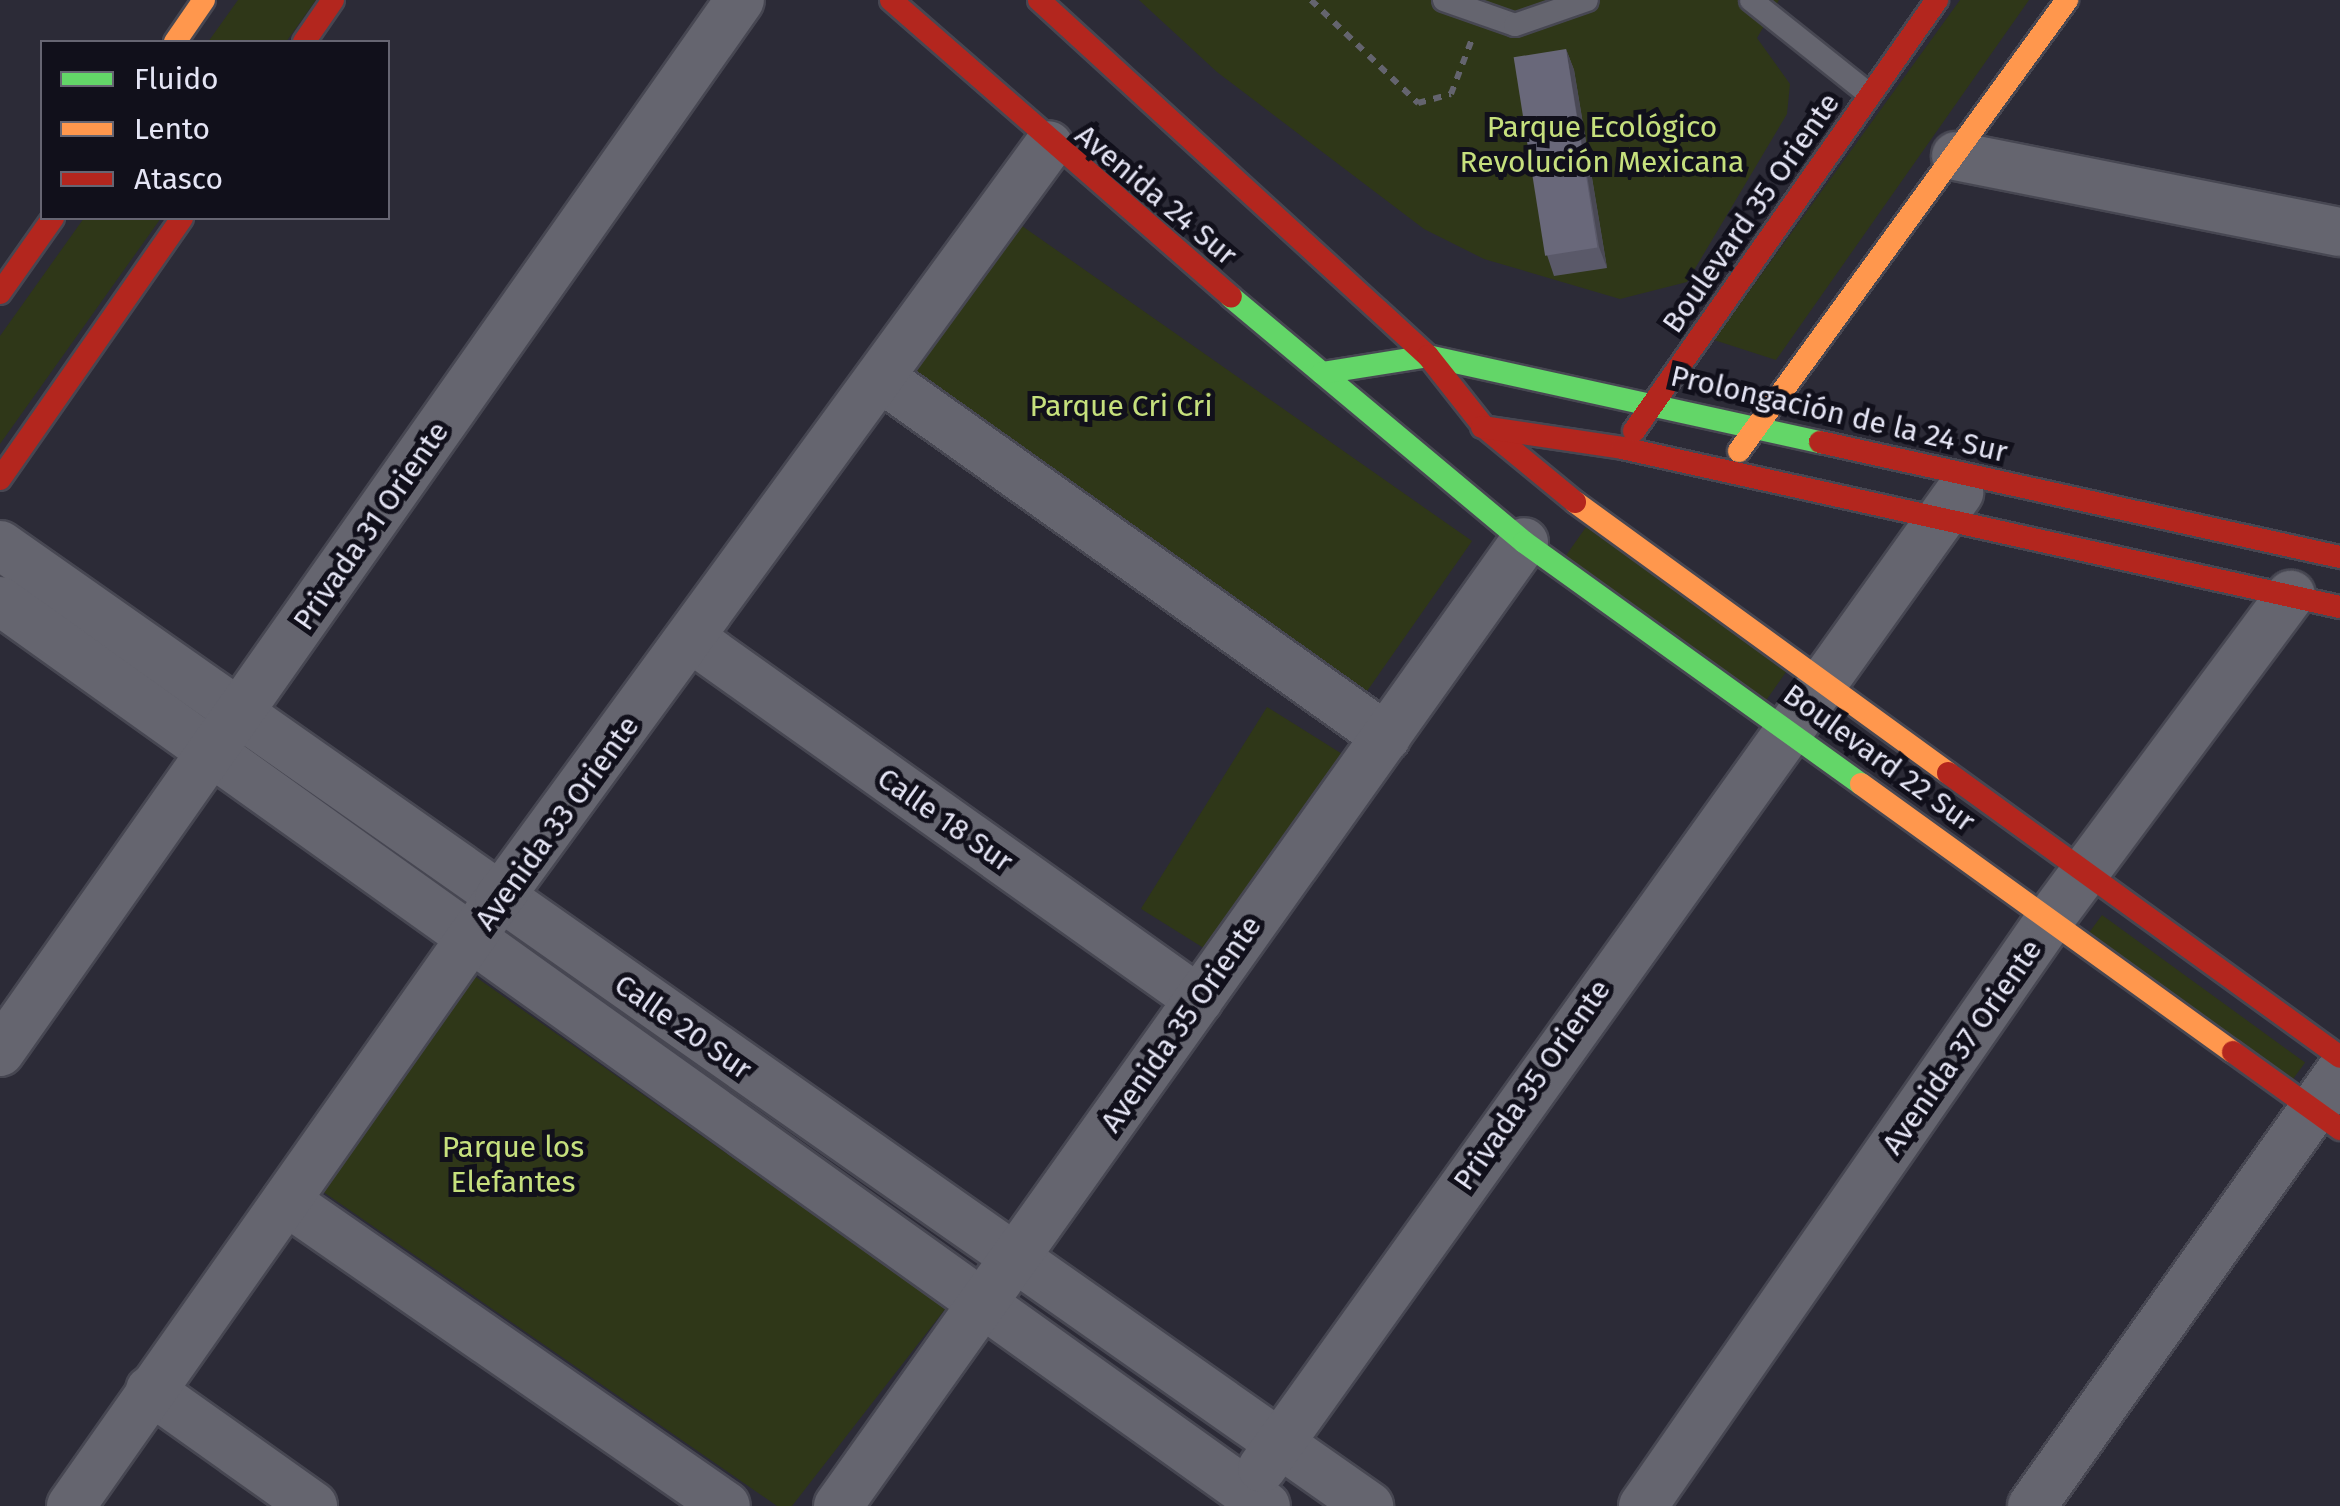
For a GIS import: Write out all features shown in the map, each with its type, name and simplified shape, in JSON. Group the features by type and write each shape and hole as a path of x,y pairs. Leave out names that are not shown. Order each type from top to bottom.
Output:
{"main road":[{"path":"176,40 204,0"},
{"path":"305,40 333,0"},
{"name":"Avenida 24 Sur","path":"891,0 1049,145 1389,428"},
{"name":"Avenida 24 Sur","path":"1038,0 1428,356"},
{"name":"Boulevard 35 Oriente","path":"1524,542 1622,448 1937,0"},
{"path":"1727,470 2067,0"},
{"path":"0,294 52,220"},
{"path":"0,479 181,220"},
{"name":"Prolongación de la 24 Sur","path":"1322,373 1428,356 2340,557"},
{"name":"Boulevard 22 Sur","path":"1428,356 1484,428 1572,500 1816,683 2340,1057"},
{"path":"1389,428 1484,428 1622,448 2340,606"},
{"name":"Boulevard 22 Sur","path":"1389,428 1524,542 2050,919 2331,1103"}],"street":[{"name":"Privada 31 Oriente","path":"0,1052 740,0"},
{"name":"Avenida 33 Oriente","path":"72,1506 498,898 692,640 1049,145"},
{"path":"1956,156 2340,232"},
{"path":"881,378 1386,737"},
{"name":"Privada 35 Oriente","path":"1249,1501 1280,1443 1784,727 1973,474"},
{"name":"Avenida 35 Oriente","path":"838,1506 1524,542"},
{"name":"Calle 20 Sur","path":"0,545 1369,1506"},
{"name":"Avenida 37 Oriente","path":"1643,1506 2082,874 2291,596"},
{"name":"Calle 20 Sur","path":"0,601 470,942 982,1304 1249,1501"},
{"name":"Calle 18 Sur","path":"692,640 1198,1000"},
{"path":"2032,1506 2331,1103"},
{"path":"286,1201 726,1506"},
{"path":"150,1390 313,1506"}],"lane":[{"path":"1444,0 1480,20 1552,20 1587,0"},
{"path":"1751,0 1870,95"}],"path":[{"path":"1311,0 1418,102 1452,94 1480,20"}],"green space":[{"path":"238,0 316,0 287,40 209,40"},
{"name":"Parque Ecológico Revolución Mexicana","path":"1139,0 1779,0 1757,38 1790,84 1787,114 1687,282 1620,299 1484,259 1424,229 1217,72"},
{"path":"1960,0 2029,0 1776,360 1714,340"},
{"path":"83,220 160,220 0,444 0,336"},
{"name":"Parque Cri Cri","path":"1015,221 1472,541 1367,691 910,371"},
{"path":"1586,527 1788,669 1765,702 1562,561"},
{"path":"1267,707 1344,755 1218,957 1141,909"},
{"path":"2102,915 2305,1063 2290,1084 2087,936"},
{"name":"Parque los Elefantes","path":"473,975 946,1308 792,1506 777,1506 322,1191"}],"building":[{"path":"1566,49 1597,248 1545,256 1514,57"}],"traffic: fast":[{"path":"1231,297 1524,542 1861,784"},
{"path":"1322,373 1428,356 1820,442"}],"traffic: slow":[{"path":"176,40 204,0"},
{"path":"1739,451 2067,0"},
{"path":"1575,502 1948,773"},
{"path":"1861,784 2233,1052"}],"traffic: jam":[{"path":"305,40 333,0"},
{"path":"891,0 1231,297"},
{"path":"1039,0 1428,356 1484,427 1575,502"},
{"path":"1634,431 1937,0"},
{"path":"0,293 52,220"},
{"path":"0,479 181,220"},
{"path":"1482,427 1622,448 2340,607"},
{"path":"1820,442 2340,557"},
{"path":"1948,773 2340,1057"},
{"path":"2233,1052 2340,1129"}]}
